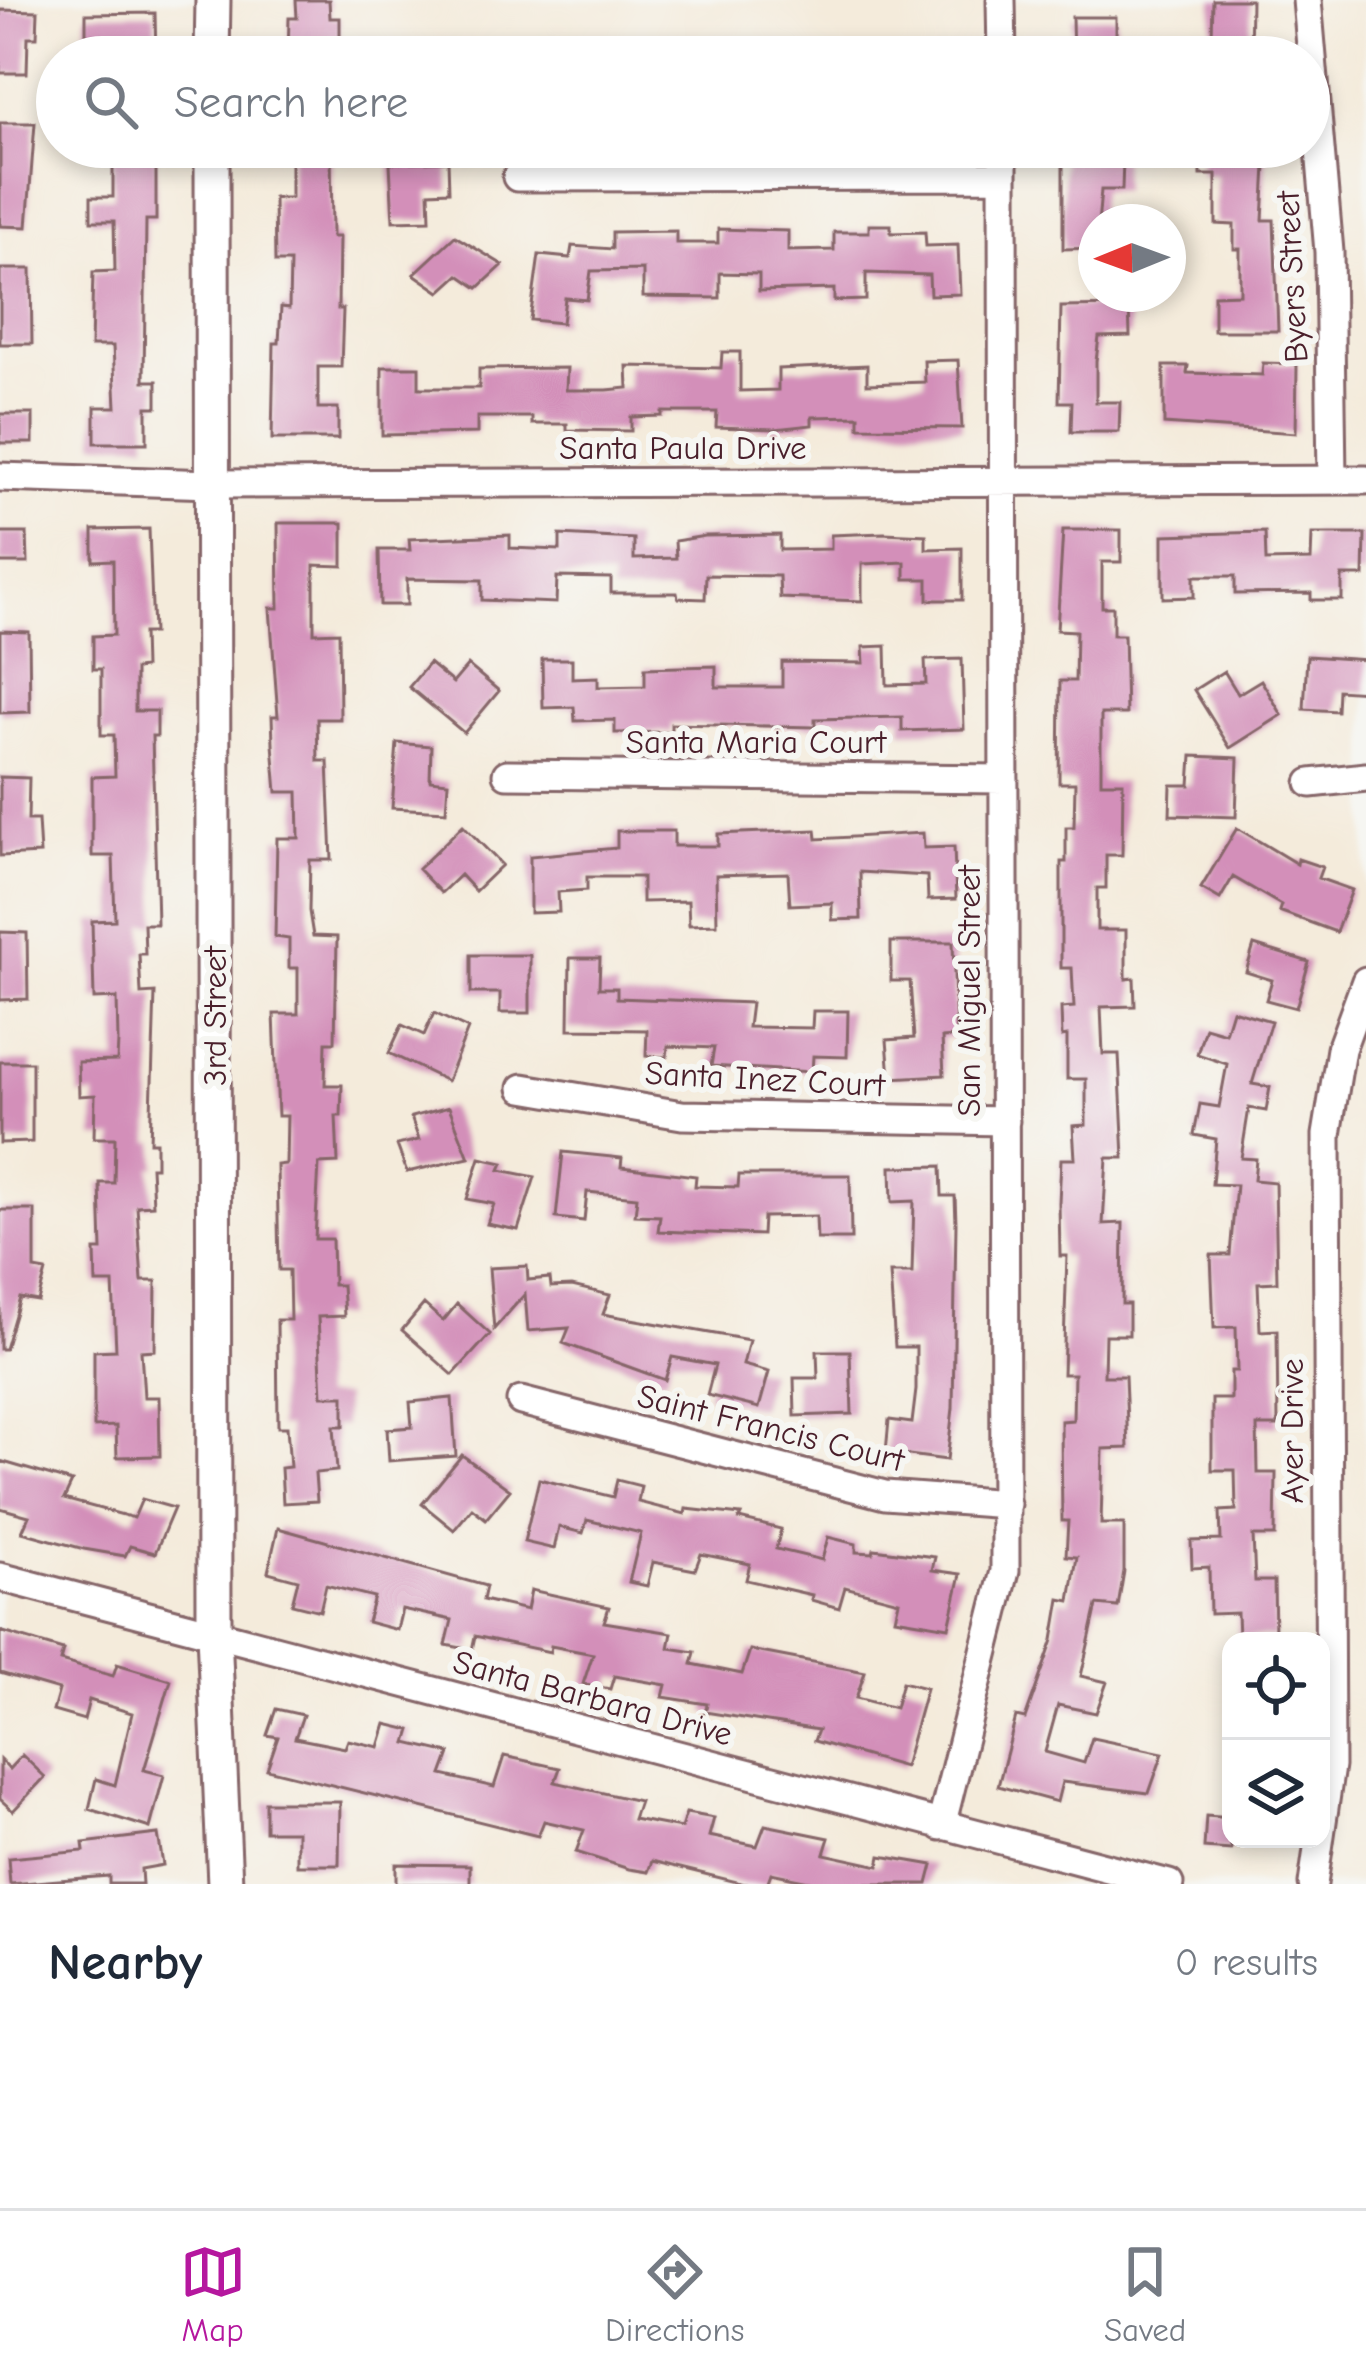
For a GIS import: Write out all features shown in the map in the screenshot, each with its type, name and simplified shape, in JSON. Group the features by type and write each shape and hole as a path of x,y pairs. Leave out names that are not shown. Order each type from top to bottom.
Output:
{"street":[{"path":"212,0 212,36"},
{"path":"1001,0 1002,36"},
{"name":"Byers Street","path":"1307,0 1310,36"},
{"name":"3rd Street","path":"212,168 214,1634 225,1884"},
{"name":"San Miguel Street","path":"941,1826 999,1610 1006,1504 1003,168"},
{"name":"Byers Street","path":"1321,168 1330,284 1332,480"},
{"path":"517,177 1003,176"},
{"name":"Santa Paula Drive","path":"0,477 212,484 1366,480"},
{"name":"Santa Maria Court","path":"507,774 1004,778"},
{"path":"1311,783 1366,777"},
{"name":"Ayer Drive","path":"1313,1884 1330,1766 1327,1135 1341,1049 1366,981"},
{"name":"Santa Inez Court","path":"523,1088 682,1115 1004,1121"},
{"name":"Saint Francis Court","path":"521,1401 885,1495 1006,1504"},
{"name":"Santa Barbara Drive","path":"0,1576 1169,1884"}],"building":[{"path":"296,0 329,0 330,18 340,18 340,36 289,36 289,18 297,18"},
{"path":"1213,0 1251,0 1250,36 1212,36"},
{"path":"0,10 38,11 37,36 28,37 27,73 0,73"},
{"path":"155,13 156,36 86,36 86,14"},
{"path":"1072,17 1116,17 1116,36 1072,36"},
{"path":"0,123 35,123 27,227 0,226"},
{"path":"113,168 156,168 156,220 146,220 144,381 157,381 157,407 147,407 147,443 95,443 95,407 116,407 113,346 91,346 93,272 115,271 114,221 91,221 91,197 113,197"},
{"path":"291,168 331,168 332,237 339,237 338,309 343,309 341,367 318,367 318,408 338,408 338,439 272,439 274,343 279,343 281,307 289,308 290,262 275,262 274,198 291,198"},
{"path":"390,168 448,168 449,191 429,192 430,220 393,221"},
{"path":"1063,168 1123,168 1122,190 1101,190 1100,204 1078,204 1078,249 1063,249"},
{"path":"1201,168 1266,168 1263,220 1274,220 1278,331 1214,331 1214,295 1240,294 1240,249 1234,249 1234,225 1216,224 1216,175 1201,175"},
{"path":"869,225 891,225 891,233 925,232 926,246 958,245 960,294 930,295 929,275 866,273 866,300 834,301 834,289 759,291 759,274 720,273 720,298 643,297 643,270 591,271 587,300 565,298 562,323 530,320 539,255 570,258 572,246 612,249 612,232 676,231 676,243 718,243 718,229 788,231 788,251 834,250 834,232 869,232"},
{"path":"455,236 503,265 478,288 459,275 440,292 414,274"},
{"path":"0,269 31,269 32,344 0,344"},
{"path":"1061,307 1078,307 1078,312 1129,312 1130,336 1099,337 1096,361 1096,402 1120,402 1119,432 1071,432 1072,402 1059,402"},
{"path":"722,352 740,352 740,391 778,390 778,369 867,365 867,384 925,382 924,361 958,360 962,428 859,427 859,416 812,417 812,425 775,429 716,427 717,412 662,412 662,416 631,417 631,431 567,430 567,424 532,424 532,417 477,417 477,433 382,435 382,367 419,367 419,388 479,388 479,369 567,368 566,390 607,390 628,388 627,366 721,368"},
{"path":"1263,363 1297,364 1296,433 1164,424 1164,366 1188,366 1187,373 1262,375"},
{"path":"0,414 33,414 33,443 0,443"},
{"path":"278,523 343,523 343,566 314,565 314,633 339,632 340,719 317,719 318,761 328,761 332,860 310,860 309,911 313,936 337,937 335,1042 326,1042 325,1085 342,1085 341,1116 336,1116 338,1163 319,1164 315,1239 332,1239 333,1285 342,1285 344,1316 318,1317 322,1396 344,1396 344,1426 334,1426 337,1471 315,1473 317,1501 283,1503 281,1468 290,1467 287,1427 278,1427 277,1320 290,1320 289,1270 279,1270 277,1165 286,1164 287,1116 278,1116 274,1014 298,1014 298,968 289,968 289,939 275,937 277,838 299,838 298,792 277,792 273,744 272,716 278,716 270,608 279,608"},
{"path":"149,529 153,633 143,633 144,668 135,669 135,711 157,711 157,736 152,736 157,924 144,924 145,954 139,954 141,994 155,993 150,1142 156,1142 156,1167 151,1167 153,1205 137,1206 142,1281 156,1281 155,1350 141,1351 144,1397 159,1397 160,1456 117,1457 116,1426 94,1427 94,1351 116,1350 113,1283 96,1283 95,1250 102,1250 100,1183 114,1183 115,1138 94,1138 95,1095 79,1096 78,1062 117,1061 118,1041 117,998 94,999 92,921 115,920 113,856 92,856 92,777 115,776 114,735 101,735 101,669 93,669 93,636 114,635 113,560 93,561 93,530"},
{"path":"1063,530 1121,530 1121,562 1102,562 1102,607 1113,607 1113,635 1124,635 1126,714 1101,714 1101,782 1123,782 1122,855 1106,855 1106,888 1097,888 1097,930 1126,930 1126,979 1134,978 1135,1006 1101,1007 1103,1054 1119,1054 1124,1158 1107,1158 1103,1224 1123,1223 1122,1304 1129,1304 1129,1335 1105,1335 1104,1376 1125,1376 1128,1448 1103,1449 1101,1524 1124,1524 1124,1571 1118,1607 1097,1605 1081,1676 1107,1682 1096,1713 1058,1705 1045,1752 1084,1763 1092,1738 1163,1753 1149,1793 1062,1782 1057,1802 998,1786 1016,1717 1025,1719 1053,1640 1060,1599 1070,1601 1077,1557 1066,1556 1068,1521 1062,1521 1061,1421 1073,1420 1074,1374 1063,1374 1067,1256 1060,1256 1059,1203 1061,1159 1075,1159 1073,1126 1086,1125 1086,1079 1067,1079 1067,1036 1062,1037 1061,1008 1074,1007 1072,968 1061,968 1061,862 1066,862 1066,827 1074,827 1075,783 1059,783 1060,681 1075,681 1076,631 1057,630"},
{"path":"1265,532 1266,561 1311,560 1312,534 1365,534 1364,576 1342,576 1342,600 1311,600 1311,593 1235,594 1235,576 1194,576 1194,597 1163,598 1163,535"},
{"path":"0,533 27,533 28,563 0,563"},
{"path":"510,535 510,548 560,550 560,535 634,539 634,559 676,558 675,541 705,536 780,535 780,550 831,549 831,535 926,535 926,549 962,548 962,600 928,600 928,579 905,579 905,562 862,564 862,601 780,598 779,576 706,575 705,599 678,598 677,593 611,593 611,578 557,577 556,603 482,600 482,580 407,579 407,605 380,605 379,550 410,550 409,539"},
{"path":"0,631 29,632 30,712 0,713"},
{"path":"886,646 887,685 926,684 925,660 962,659 964,729 902,731 902,717 815,719 815,727 671,724 671,732 615,733 615,720 575,721 574,707 543,708 542,659 572,659 572,678 598,677 598,687 645,686 645,668 716,666 716,687 782,687 782,662 864,663 863,647"},
{"path":"1307,656 1366,660 1366,692 1338,690 1337,711 1304,709"},
{"path":"429,663 453,683 468,665 499,691 464,733 409,687"},
{"path":"1224,671 1238,694 1261,680 1282,715 1230,748 1194,690"},
{"path":"397,743 431,746 430,780 448,782 446,811 392,808"},
{"path":"1192,756 1238,758 1236,817 1170,815 1171,785 1190,785"},
{"path":"0,777 29,778 28,820 38,820 40,854 0,856"},
{"path":"463,825 502,865 475,891 460,875 441,893 418,869"},
{"path":"1237,828 1297,864 1298,859 1322,867 1318,878 1352,890 1336,932 1279,911 1281,905 1233,877 1220,899 1201,888"},
{"path":"816,830 817,839 923,833 924,848 954,847 956,899 928,900 927,876 860,872 861,919 832,920 832,903 790,905 788,873 716,875 717,924 689,925 688,901 642,902 642,877 587,877 587,890 558,892 559,912 530,913 530,856 617,848 617,831 674,831 674,846 718,846 718,834"},
{"path":"0,932 27,933 28,999 0,1000"},
{"path":"891,942 953,942 956,1037 942,1038 944,1075 890,1078 887,1040 914,1038 910,981 891,981"},
{"path":"1254,945 1309,962 1296,1008 1266,1000 1272,980 1246,972"},
{"path":"471,955 530,955 530,1013 500,1013 500,993 471,993"},
{"path":"570,958 600,958 599,988 617,988 617,998 751,1003 748,1027 812,1028 813,1011 848,1011 847,1057 813,1056 812,1072 711,1066 714,1048 668,1046 667,1057 646,1056 647,1030 569,1029"},
{"path":"1232,1010 1271,1021 1252,1084 1270,1087 1266,1111 1249,1108 1241,1158 1256,1159 1254,1180 1275,1182 1277,1282 1258,1283 1260,1331 1277,1330 1278,1426 1257,1426 1258,1473 1276,1473 1275,1536 1253,1536 1255,1581 1274,1581 1275,1632 1238,1632 1237,1613 1210,1614 1209,1567 1192,1568 1191,1541 1221,1540 1220,1511 1236,1510 1235,1470 1212,1470 1212,1399 1231,1399 1231,1371 1237,1371 1236,1327 1214,1328 1211,1255 1230,1255 1236,1185 1212,1184 1216,1139 1194,1135 1200,1104 1219,1107 1227,1064 1197,1054 1205,1027 1225,1033"},
{"path":"434,1013 468,1029 447,1081 389,1053 402,1025 424,1035"},
{"path":"0,1062 32,1062 32,1142 0,1143"},
{"path":"449,1107 469,1158 407,1172 397,1145 419,1140 411,1117"},
{"path":"563,1152 622,1158 621,1167 696,1176 695,1186 738,1187 739,1175 850,1175 851,1239 817,1239 816,1216 763,1217 762,1235 658,1231 660,1216 635,1215 637,1197 587,1192 584,1221 556,1218"},
{"path":"480,1158 503,1163 500,1170 535,1177 518,1230 487,1224 494,1204 467,1199"},
{"path":"941,1166 942,1196 955,1196 956,1223 953,1408 947,1460 886,1452 889,1420 912,1423 916,1390 916,1347 895,1347 890,1273 912,1273 914,1201 892,1202 891,1167"},
{"path":"0,1210 35,1210 35,1269 46,1271 38,1301 20,1298 5,1349 0,1349"},
{"path":"527,1266 528,1280 550,1278 551,1287 572,1286 610,1295 603,1314 749,1340 743,1365 769,1372 759,1408 707,1395 715,1365 672,1357 665,1380 563,1343 569,1328 528,1331 525,1294 494,1329 489,1268"},
{"path":"424,1304 443,1321 457,1304 490,1334 453,1375 402,1330"},
{"path":"817,1351 850,1351 852,1414 795,1416 794,1378 818,1378"},
{"path":"452,1398 456,1456 389,1461 387,1429 412,1427 410,1402"},
{"path":"462,1455 510,1490 486,1519 472,1508 454,1530 422,1504"},
{"path":"0,1461 72,1482 64,1499 134,1518 142,1499 174,1508 155,1553 130,1546 125,1556 22,1532 29,1516 0,1508"},
{"path":"539,1479 613,1497 617,1480 641,1486 638,1502 685,1514 686,1509 741,1515 739,1519 781,1529 776,1549 822,1560 828,1537 856,1544 856,1552 873,1553 874,1549 935,1557 932,1570 961,1574 949,1627 895,1618 899,1601 845,1587 839,1608 811,1600 812,1595 746,1580 750,1564 701,1554 695,1570 653,1562 647,1586 629,1582 641,1533 587,1520 583,1533 559,1527 554,1549 524,1542"},
{"path":"278,1528 486,1586 483,1600 527,1610 531,1590 609,1607 604,1622 672,1633 669,1648 695,1652 692,1664 742,1674 750,1650 865,1672 856,1698 895,1708 902,1682 926,1688 904,1767 814,1741 818,1730 705,1712 707,1704 663,1697 666,1685 614,1676 610,1689 583,1684 593,1654 551,1646 550,1652 475,1636 472,1650 446,1645 452,1620 402,1609 397,1630 367,1622 374,1597 326,1585 320,1611 292,1604 298,1580 268,1572"},
{"path":"0,1631 63,1650 60,1661 113,1676 117,1664 171,1680 144,1770 164,1775 150,1828 89,1809 96,1779 115,1785 132,1713 89,1700 84,1720 53,1711 59,1690 0,1673"},
{"path":"276,1709 303,1715 295,1738 345,1748 348,1740 379,1747 386,1724 411,1730 407,1743 450,1753 442,1775 494,1787 504,1756 560,1768 555,1782 639,1801 633,1819 681,1828 686,1813 714,1818 709,1836 757,1846 765,1825 829,1838 824,1854 879,1866 881,1856 933,1865 928,1884 823,1884 771,1873 767,1884 745,1884 652,1861 648,1872 629,1869 576,1852 584,1830 544,1821 538,1836 267,1769 278,1737 267,1735"},
{"path":"22,1755 45,1777 13,1811 0,1799 0,1760 9,1769"},
{"path":"265,1802 340,1802 339,1865 297,1865 297,1831 265,1831"},
{"path":"1206,1816 1222,1817 1222,1848 1231,1850 1204,1848"},
{"path":"158,1834 163,1865 141,1869 142,1884 109,1884 109,1876 10,1884 8,1858 84,1851 83,1843"},
{"path":"396,1864 470,1865 470,1884 396,1884"}]}
